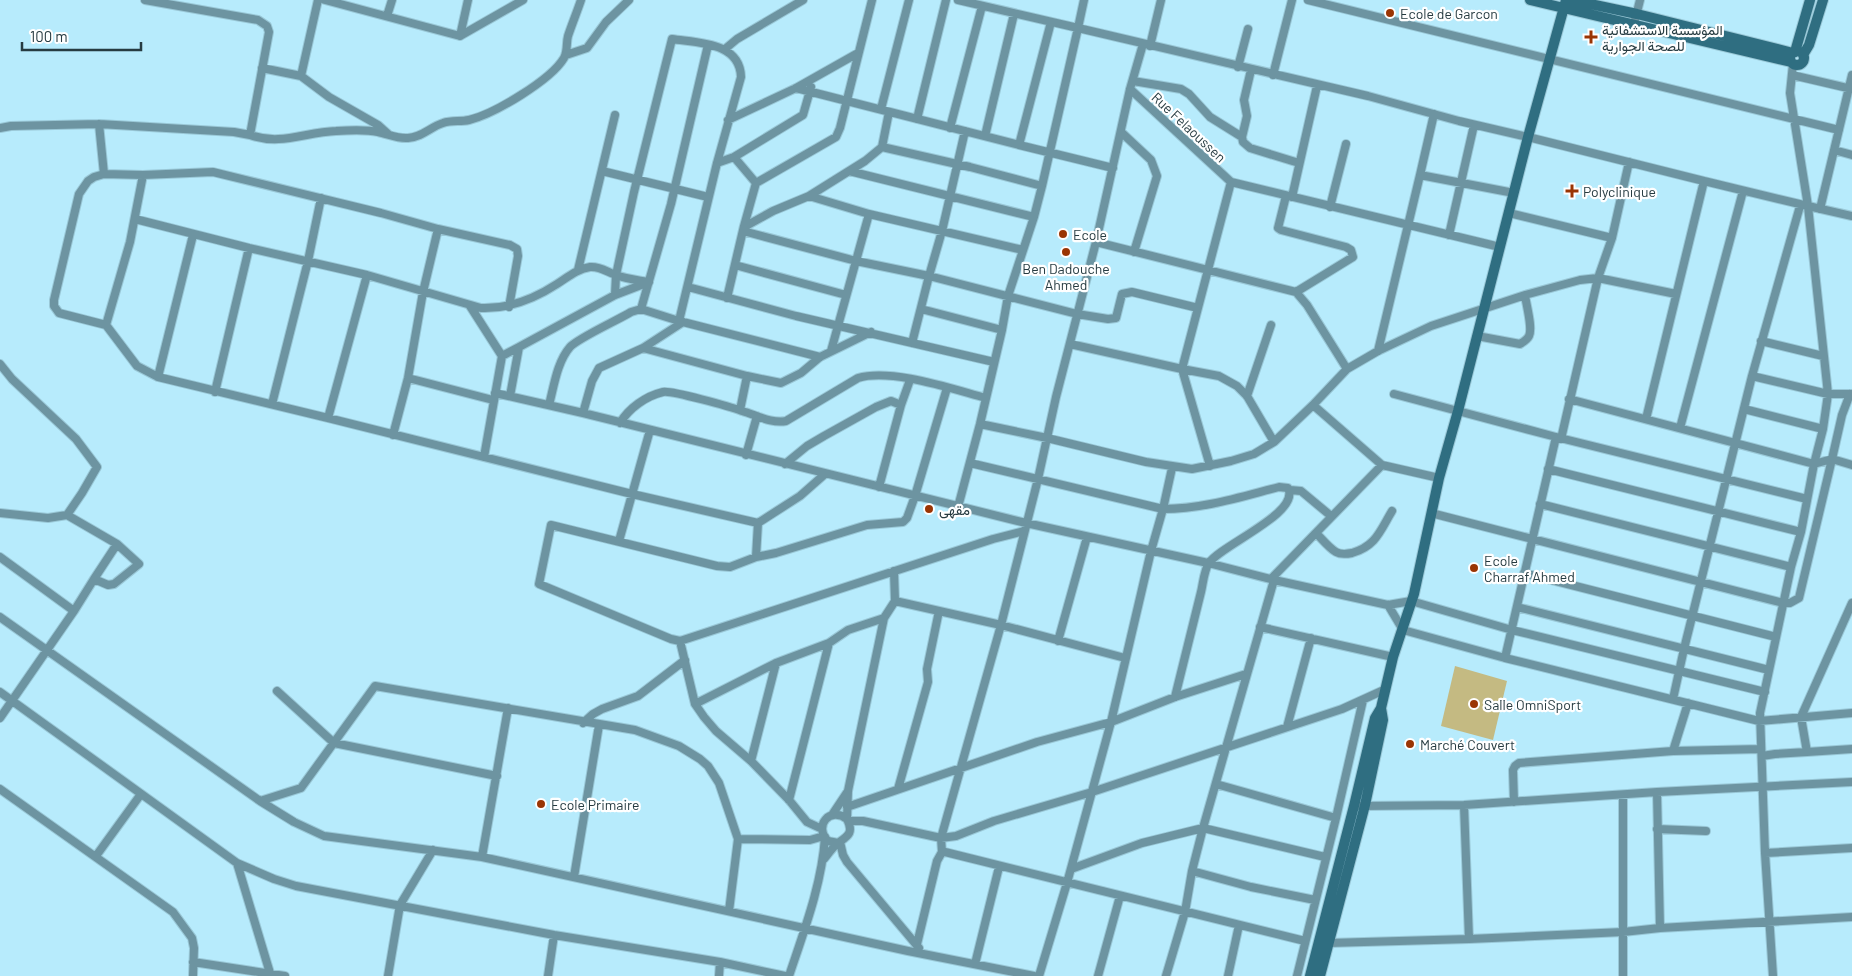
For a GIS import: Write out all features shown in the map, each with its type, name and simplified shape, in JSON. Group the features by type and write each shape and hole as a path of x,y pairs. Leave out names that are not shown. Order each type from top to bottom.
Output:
{"street":[{"path":"146,0 258,20 267,26 268,32 250,135"},
{"path":"301,76 318,0"},
{"path":"325,0 460,36 523,0"},
{"path":"388,16 392,0"},
{"path":"460,36 468,0"},
{"path":"566,55 568,38 581,0"},
{"path":"262,68 301,76 390,135 408,138 431,131 440,124 468,120 506,105 548,75 566,55 587,48 606,22 629,0"},
{"path":"725,49 743,35 803,0"},
{"path":"726,298 756,184 836,137 840,128 872,0"},
{"path":"745,230 809,196 865,161 882,147 885,110 909,0"},
{"path":"917,119 946,0"},
{"path":"958,0 1317,86 1368,96 1474,125 1804,206 1852,216"},
{"path":"958,507 980,424 1008,296 1034,217 1050,154 1084,0"},
{"path":"920,952 918,944 937,860 942,852 941,838 1001,625 1096,242 1132,85 1161,0"},
{"path":"1273,75 1292,0"},
{"path":"1308,0 1839,130"},
{"path":"1530,0 1565,4 1635,19"},
{"path":"1572,0 1635,19 1794,60 1850,89"},
{"path":"1635,19 1640,0"},
{"path":"1773,976 1759,721 1791,567 1801,532 1823,429 1828,394 1790,93 1794,60 1810,0"},
{"path":"1794,60 1809,45 1823,0"},
{"path":"1320,976 1330,943 1354,806 1375,718 1381,708 1393,656 1411,601 1439,478 1485,308 1528,137 1565,4"},
{"path":"950,128 982,6"},
{"path":"985,136 1014,14"},
{"path":"1018,145 1051,22"},
{"path":"1238,67 1248,29"},
{"path":"583,413 592,381 599,368 643,348 681,322 708,197 741,77 741,70 735,58 725,49 672,38 616,275 615,295"},
{"path":"641,308 674,188 708,45"},
{"path":"728,120 796,88 858,53"},
{"path":"1242,137 1246,116 1244,100 1251,70"},
{"path":"1820,209 1852,75"},
{"path":"717,163 734,157 803,115 813,78"},
{"path":"1132,85 1181,89 1189,94 1210,117 1242,137 1246,146 1299,163"},
{"name":"Rue Felaoussen","path":"1132,85 1231,182"},
{"path":"1296,292 1353,257 1351,250 1346,247 1278,228 1299,163 1317,86"},
{"path":"796,88 1050,154 1113,168"},
{"path":"1378,350 1434,114"},
{"path":"578,270 616,115"},
{"path":"0,128 11,126 99,124 234,132 274,140 320,132 378,128"},
{"path":"99,124 104,174"},
{"path":"1449,235 1474,125"},
{"path":"912,343 942,231 965,132"},
{"path":"1121,132 1146,154 1155,168 1157,176 1134,252"},
{"path":"1330,207 1346,144"},
{"path":"882,147 1042,186"},
{"path":"1834,150 1852,155"},
{"path":"734,157 756,184"},
{"path":"1505,658 1548,469 1569,399 1598,278 1612,238 1629,162"},
{"path":"602,171 708,197"},
{"path":"849,171 1034,217"},
{"path":"509,306 518,256 516,249 510,245 438,229 213,172 143,175 104,174 88,181 79,194 54,300 54,306 59,312 106,325 137,366 158,377 632,494 758,523 800,496 825,474"},
{"path":"106,325 135,219 143,175"},
{"path":"1420,176 1514,193"},
{"path":"1646,420 1704,181"},
{"path":"1210,466 1182,369 1210,270 1231,182 1500,247"},
{"path":"1680,428 1743,191"},
{"path":"809,196 869,214 1023,250"},
{"path":"272,404 308,261 321,198"},
{"path":"1673,699 1692,615 1761,341 1804,206"},
{"path":"1509,213 1612,238"},
{"path":"831,351 869,214"},
{"path":"135,219 193,235 367,275 470,306 495,309 509,306 554,286 578,270 597,267 616,275 649,282"},
{"path":"393,435 408,378 423,292 438,229"},
{"path":"745,230 856,261 929,276 1077,314 1108,319 1116,318 1122,294 1132,292 1198,308"},
{"path":"158,377 193,235"},
{"path":"1096,242 1296,292 1307,304 1347,369"},
{"path":"215,392 249,248"},
{"path":"735,265 846,295"},
{"path":"328,418 367,275"},
{"path":"980,424 1172,468 1192,470 1254,454 1274,442 1313,406 1347,369 1378,350 1431,326 1525,295 1580,280 1598,278 1676,294"},
{"path":"502,356 615,295 649,282"},
{"path":"688,287 726,298 994,362"},
{"path":"1477,336 1520,344 1526,340 1530,336 1530,328 1525,295"},
{"path":"470,306 502,356 484,457"},
{"path":"549,405 564,355 571,345 641,308 681,322 820,357"},
{"path":"921,309 1002,330"},
{"path":"1247,396 1271,325"},
{"path":"643,348 781,383 801,372 820,357 871,332"},
{"path":"1761,341 1823,356"},
{"path":"1070,344 1218,376 1237,386 1247,396 1274,442"},
{"path":"510,396 519,347"},
{"path":"0,364 12,380 76,439 97,467 67,516"},
{"path":"620,423 628,411 636,405 664,391 779,422 786,421 858,378 869,375 892,375 986,398"},
{"path":"740,410 748,376"},
{"path":"1431,513 1783,604 1790,603 1798,598 1842,416 1851,394 1828,394 1752,376"},
{"path":"408,378 494,397 510,396 583,413 958,507 1025,527 1087,537 1388,605 1411,601 1512,630 1765,692"},
{"path":"879,487 901,405 910,380"},
{"path":"947,388 907,518 903,522 867,525 776,553 756,557 730,567 717,566 551,525 539,584 671,639 680,641 994,539 1025,527"},
{"path":"1394,394 1558,438 1807,500"},
{"path":"1569,399 1814,464 1832,459 1852,465"},
{"path":"785,464 808,446 876,407 891,401 901,405"},
{"path":"1313,406 1382,465 1439,478"},
{"path":"1744,409 1823,429"},
{"path":"746,454 758,416"},
{"path":"620,541 650,430"},
{"path":"970,463 1164,509 1206,506 1286,487 1290,490 1301,492 1331,516"},
{"path":"1166,976 1185,912 1192,871 1203,828 1272,580 1331,516 1382,465"},
{"path":"1039,976 1071,869 1111,722 1151,551 1164,509 1172,468"},
{"path":"1548,469 1718,513 1801,532"},
{"path":"1175,696 1208,563 1280,511 1289,499 1290,490"},
{"path":"1540,504 1791,567"},
{"path":"1316,533 1336,552 1342,554 1350,553 1367,547 1392,511"},
{"path":"0,513 48,518 67,516 117,544 139,564 114,584 108,585 94,579"},
{"path":"756,557 758,523"},
{"path":"1058,641 1087,537"},
{"path":"0,718 48,651 117,544"},
{"path":"0,558 74,611"},
{"path":"680,641 695,704 716,731 751,762 789,800 807,822 833,843 839,842 847,838 849,834 848,791 884,618 895,601 894,571"},
{"path":"1524,573 1776,637"},
{"path":"895,601 1001,625 1125,658"},
{"path":"1807,752 1800,717 1852,604"},
{"path":"1388,605 1403,630 1505,658 1759,721 1852,713"},
{"path":"1517,607 1769,670"},
{"path":"898,789 928,682 927,669 939,611"},
{"path":"0,617 260,801 294,822 324,836 482,857 1034,976"},
{"path":"695,704 776,663 829,643 848,630 884,618"},
{"path":"1260,627 1393,656"},
{"path":"1287,727 1311,638"},
{"path":"789,800 829,643"},
{"path":"583,723 602,709 638,696 685,660"},
{"path":"751,762 776,663"},
{"path":"847,807 1037,742 1111,722 1175,696 1246,674"},
{"path":"260,801 301,788 376,686 508,708 583,723 634,730 679,746 708,766 720,783 738,839 729,911"},
{"path":"832,815 838,814 848,820 863,821 941,838 956,836 994,821 1092,792 1342,709 1386,689"},
{"path":"278,691 334,744 497,776"},
{"path":"0,692 237,863 274,879 296,886 554,935 720,962 785,976"},
{"path":"1297,976 1363,700"},
{"path":"1673,751 1688,703"},
{"path":"482,857 508,708"},
{"path":"1310,976 1346,856 1365,806 1383,720 1381,708"},
{"path":"574,877 599,725"},
{"path":"1514,802 1513,770 1519,763 1673,751 1775,754 1852,749"},
{"path":"1354,806 1464,805 1623,796 1657,792 1852,782"},
{"path":"1216,784 1336,818"},
{"path":"0,788 173,912 192,938 193,976"},
{"path":"789,976 824,859 823,834 825,820 832,815 848,791"},
{"path":"1657,792 1660,928"},
{"path":"96,856 141,794"},
{"path":"1623,796 1623,976"},
{"path":"1464,805 1469,939"},
{"path":"1071,869 1142,843 1203,828 1325,857"},
{"path":"1657,829 1706,831"},
{"path":"738,839 810,840 823,834"},
{"path":"824,859 839,842"},
{"path":"839,842 847,862 918,944"},
{"path":"1765,854 1852,848"},
{"path":"388,976 400,905 433,850"},
{"path":"942,852 1305,941"},
{"path":"237,863 270,974"},
{"path":"975,964 999,866"},
{"path":"1192,871 1251,887 1315,900"},
{"path":"1098,976 1120,896"},
{"path":"1330,943 1623,932 1660,928 1852,917"},
{"path":"1228,976 1239,925"},
{"path":"548,976 554,935"},
{"path":"193,962 285,976"},
{"path":"718,976 720,962"}],"shaded area":[{"name":"Salle OmniSport","path":"1455,666 1507,681 1493,740 1441,726"}],"place":[{"name":"Ecole de Garcon","path":"1390,13"},
{"name":"المؤسسة الاستشفائية للصحة الجوارية","path":"1591,37"},
{"name":"Polyclinique","path":"1572,191"},
{"name":"Ecole","path":"1063,234"},
{"name":"Ben Dadouche Ahmed","path":"1066,252"},
{"name":"مقهى","path":"929,509"},
{"name":"Ecole Charraf Ahmed","path":"1474,568"},
{"name":"Salle OmniSport","path":"1474,704"},
{"name":"Marché Couvert","path":"1410,744"},
{"name":"Ecole Primaire","path":"541,804"}]}
